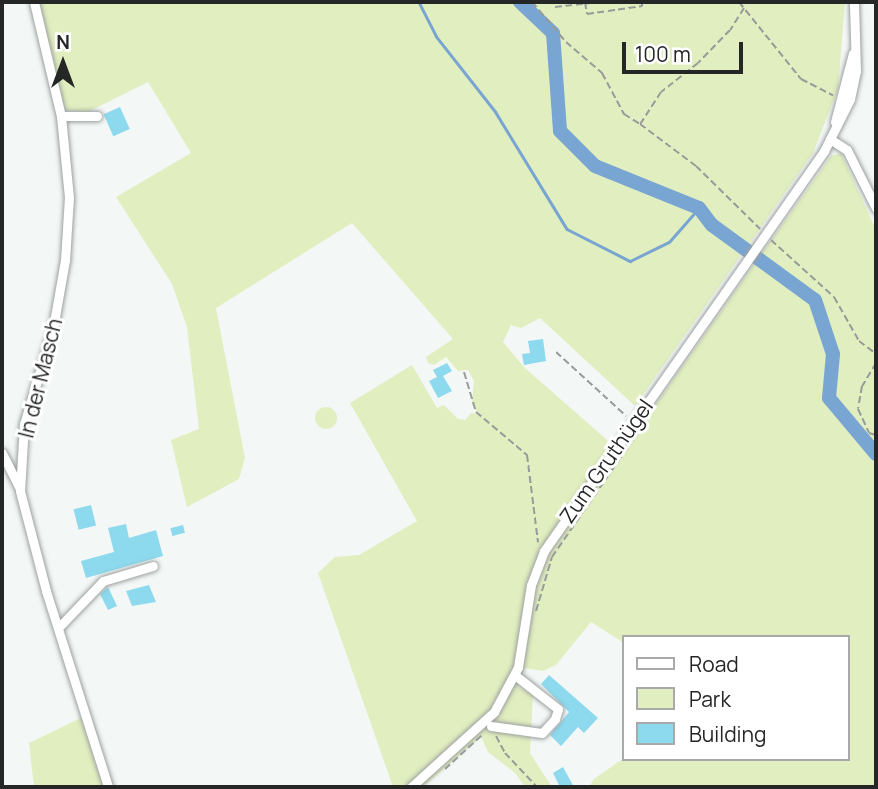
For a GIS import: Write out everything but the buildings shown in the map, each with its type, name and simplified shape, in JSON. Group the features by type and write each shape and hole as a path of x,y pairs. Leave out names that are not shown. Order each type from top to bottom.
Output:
{"street":[{"name":"In der Masch","path":"34,2 61,116 69,197 65,260 53,328 24,424 20,491 58,628 108,787"},
{"name":"Zum Gruthügel","path":"411,787 488,719 515,675 531,585 544,551 830,139 850,99 856,71 853,53 854,2"},
{"path":"61,116 97,116"},
{"path":"830,139 847,150 872,188 876,208"},
{"path":"632,422 643,426"},
{"path":"2,453 20,491"},
{"path":"58,628 103,581 152,566"},
{"path":"491,726 542,733 555,719 558,709 515,675"}],"path":[{"path":"532,2 566,43 602,73 624,114 696,166 834,297 859,341 876,354"},
{"path":"561,2 571,2"},
{"path":"555,8 600,2"},
{"path":"615,2 616,10"},
{"path":"585,3 587,14 642,6 642,2"},
{"path":"739,2 801,79 839,96"},
{"path":"640,124 661,92 698,63 730,30 744,8"},
{"path":"556,352 632,422"},
{"path":"876,363 862,386 858,410 869,433 876,435"},
{"path":"464,372 476,412 527,455 534,528 544,551"},
{"path":"534,621 552,557 643,426 649,408"},
{"path":"491,726 505,753 537,787"}],"green space":[{"path":"34,2 845,2 838,89 813,153 635,406 540,318 521,328 511,325 503,342 525,368 614,446 639,412 650,421 653,408 766,247 831,156 841,153 876,230 876,787 589,787 594,779 622,759 850,761 850,635 622,635 622,642 591,622 556,665 543,671 525,668 518,687 533,695 530,753 552,787 525,787 515,773 488,752 481,737 423,787 393,787 318,573 335,557 359,555 417,521 350,403 412,365 437,408 444,405 458,419 465,420 471,413 479,414 472,405 474,381 468,370 458,371 446,357 434,365 428,363 426,357 453,339 352,223 216,308 245,458 239,479 187,507 171,440 199,429 187,327 172,284 116,197 191,153 148,82 88,112 60,110"},
{"path":"326,407 334,410 337,418 334,426 326,429 318,426 315,418 318,410"},
{"path":"87,715 107,787 34,787 29,743"}],"waterway":[{"path":"419,2 436,36 495,111 567,229 630,261 669,242 699,208"},
{"path":"520,2 553,33 560,131 595,166 699,208 712,225 815,300 833,354 829,398 876,454"}]}
